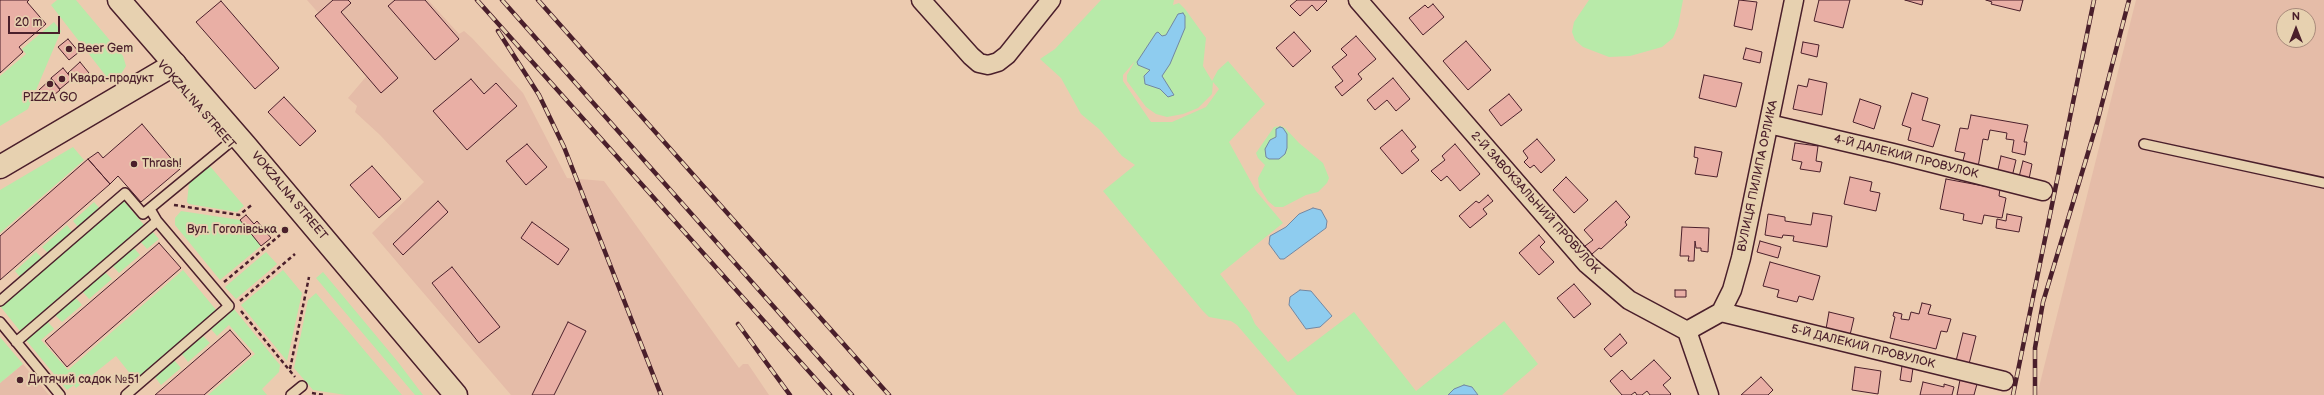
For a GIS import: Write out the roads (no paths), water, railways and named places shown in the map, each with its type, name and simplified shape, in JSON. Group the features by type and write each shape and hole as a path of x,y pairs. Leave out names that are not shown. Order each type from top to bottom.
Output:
{"main road":[{"name":"VOKZAL'NA STREET","path":"105,0 170,67 229,143 282,203 439,395"},
{"name":"VOKZALNA STREET","path":"119,0 170,67 456,395"},
{"path":"1,164 170,67"}],"street":[{"path":"921,0 971,56 979,63 988,65 998,62 1007,55 1051,0"},
{"name":"2-Й ЗАВОКЗАЛЬНИЙ ПРОВУЛОК","path":"1358,0 1586,264 1629,300 1687,331"},
{"name":"ВУЛИЦЯ ПИЛИПА ОРЛИКА","path":"1721,312 1732,290 1741,258 1794,0"},
{"name":"4-Й ДАЛЕКИЙ ПРОВУЛОК","path":"1769,124 1894,153 2043,191"},
{"path":"1705,393 1687,331 1721,312"},
{"name":"5-Й ДАЛЕКИЙ ПРОВУЛОК","path":"1721,312 2004,381"}],"lane":[{"path":"0,301 125,193 143,214 229,143"},
{"path":"2144,144 2324,183"},
{"path":"126,395 229,306 157,221 150,209"},
{"path":"16,342 157,221"},
{"path":"0,322 60,395"},
{"path":"291,395 302,386"}],"water":[{"path":"1183,13 1185,16 1185,28 1170,64 1162,76 1174,95 1168,97 1160,89 1145,84 1144,76 1150,70 1138,65 1137,62 1156,33 1158,32 1162,36 1166,35 1178,14"},
{"path":"1280,127 1283,128 1287,134 1287,148 1285,154 1279,159 1269,159 1266,157 1265,149 1270,140 1276,137 1276,129"},
{"path":"1313,208 1321,210 1327,221 1326,228 1284,259 1280,259 1269,244 1270,236 1286,227 1299,214"},
{"path":"1300,290 1311,291 1332,316 1320,327 1306,329 1289,305 1290,297"},
{"path":"1464,385 1472,387 1478,395 1448,395 1454,389"}],"railway":[{"path":"477,0 830,395"},
{"path":"502,0 852,395"},
{"path":"538,0 889,395"},
{"path":"2013,395 2094,0"},
{"path":"2035,395 2035,348 2043,302 2097,123 2129,0"},
{"path":"498,31 539,95 564,147 661,395"},
{"path":"738,324 790,395"}],"place":[{"name":"Beer Gem","path":"69,49"},
{"name":"Квара-продукт","path":"62,79"},
{"name":"PIZZA GO","path":"50,84"},
{"name":"Thrash!","path":"134,164"},
{"name":"Вул. Гоголівська","path":"285,230"},
{"name":"Дитячий садок №51","path":"20,380"}]}
